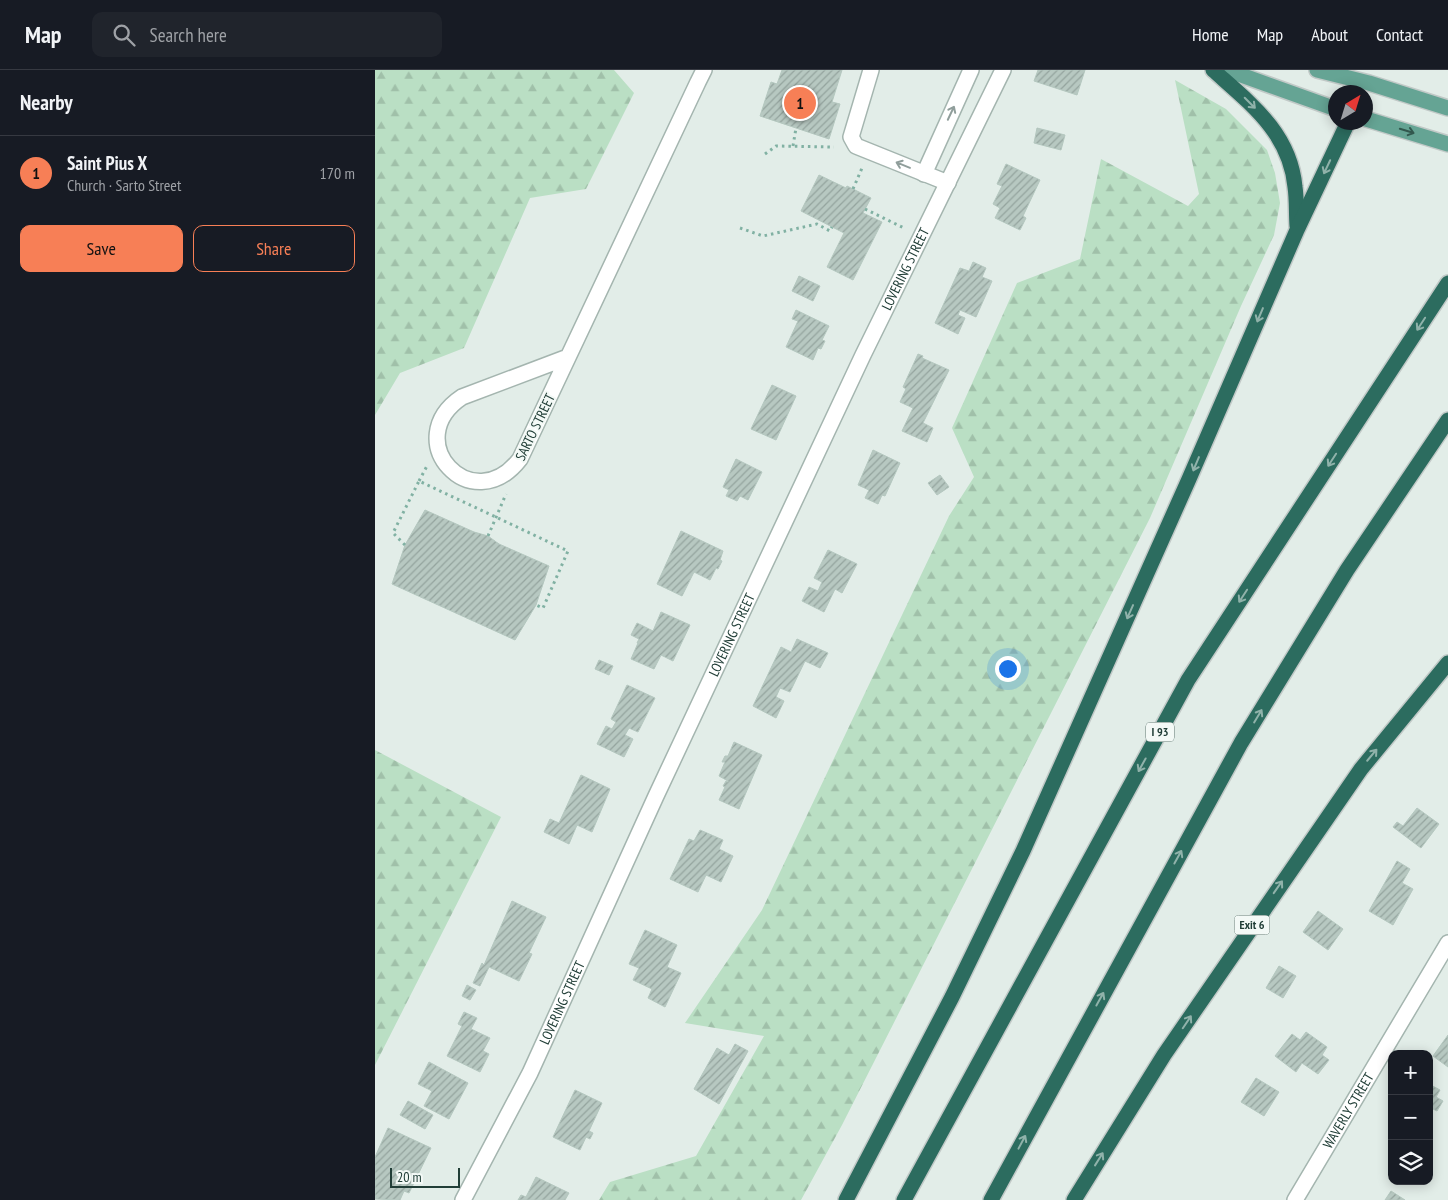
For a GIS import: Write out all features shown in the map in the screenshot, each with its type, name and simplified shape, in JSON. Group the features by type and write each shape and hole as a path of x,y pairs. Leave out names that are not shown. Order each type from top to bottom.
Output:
{"highway":[{"path":"1213,70 1247,100 1269,123 1280,138 1295,187 1297,230"},
{"path":"846,1200 952,997 1023,851 1189,479 1297,230 1343,130"},
{"name":"I 93","path":"904,1200 1188,680 1448,283"},
{"path":"991,1200 1241,743 1347,570 1448,420"},
{"name":"Exit 6","path":"1074,1200 1164,1055 1361,769 1448,663"}],"main road":[{"path":"1227,70 1328,106"},
{"path":"1317,70 1358,85"},
{"path":"1368,85 1376,70"},
{"path":"1373,90 1448,108"},
{"path":"1373,121 1448,144"}],"street":[{"name":"SARTO STREET","path":"569,357 462,397 450,405 441,417 436,432 437,447 443,462 454,474 468,480 483,482 498,479 511,470 520,459 569,357 704,70"},
{"path":"871,70 851,137 856,146 948,183"},
{"path":"924,174 971,70"},
{"name":"LOVERING STREET","path":"463,1200 530,1073 656,796 859,364 1003,70"},
{"name":"WAVERLY STREET","path":"1295,1200 1448,943"}],"path":[{"path":"793,146 796,128"},
{"path":"765,154 776,146 839,147 851,137"},
{"path":"865,209 904,229"},
{"path":"740,228 763,236 817,224 830,231 832,227"},
{"path":"405,545 393,532 419,481 568,551 543,608 536,605"},
{"path":"488,536 495,516"}],"green space":[{"path":"375,70 614,70 634,93 586,189 530,198 464,348 400,373 375,415"},
{"path":"1175,80 1226,109 1267,150 1275,173 1280,203 1274,235 1241,306 1150,518 842,1125 801,1200 599,1200 610,1182 696,1156 764,1036 685,1023 762,910 949,516 974,477 952,428 1017,283 1080,259 1101,159 1188,206 1199,194"},
{"path":"375,750 501,817 375,1065"}],"building":[{"path":"782,70 842,70 832,102 840,104 829,139 760,116 771,82 777,84"},
{"path":"1038,70 1085,70 1077,95 1034,81"},
{"path":"1037,128 1065,135 1061,150 1034,143"},
{"path":"1006,164 1040,180 1023,216 1026,218 1020,230 995,218 1000,208 993,204 1002,186 997,184"},
{"path":"819,175 871,198 863,213 882,222 853,280 827,267 844,233 801,211"},
{"path":"973,262 986,268 982,277 992,281 976,317 960,310 958,315 965,318 958,334 935,323 960,268 969,271"},
{"path":"799,276 820,286 813,301 792,291"},
{"path":"796,310 829,326 822,340 825,341 821,349 818,348 813,360 786,347 798,321 792,319"},
{"path":"918,354 923,356 922,358 949,370 923,423 933,428 927,442 902,431 913,408 900,402 906,389 903,387"},
{"path":"772,385 796,396 776,440 751,429"},
{"path":"873,450 900,463 885,496 882,495 878,504 865,498 869,490 858,485"},
{"path":"736,459 762,472 748,500 740,496 737,501 726,496 729,490 723,487"},
{"path":"940,475 949,487 937,495 928,483"},
{"path":"425,510 474,532 488,536 499,544 549,566 536,605 515,640 392,584 405,545"},
{"path":"681,531 723,551 720,560 722,561 710,580 694,572 682,596 657,584"},
{"path":"828,550 857,564 842,593 835,589 824,612 802,601 809,587 818,591 822,582 814,578"},
{"path":"661,612 690,625 673,661 661,655 654,669 631,659 639,639 631,635 637,623 653,631"},
{"path":"797,639 828,653 820,668 805,661 790,692 780,688 776,697 784,701 776,718 753,706 781,647 791,652"},
{"path":"599,660 613,666 609,675 595,669"},
{"path":"627,685 655,698 638,732 629,728 625,735 633,739 624,757 597,744 606,726 612,729 616,722 611,719"},
{"path":"734,742 762,755 739,809 719,800 725,787 723,786 726,781 728,782 719,776 725,762 722,762 725,756 728,756"},
{"path":"581,775 610,789 592,832 577,825 569,844 544,832 550,819 559,823"},
{"path":"1417,808 1439,824 1421,848 1393,827 1397,822 1403,826"},
{"path":"700,830 723,840 719,849 733,856 721,882 706,875 698,892 670,879 689,839 694,841"},
{"path":"1397,861 1410,869 1402,883 1413,889 1393,925 1369,911"},
{"path":"512,901 546,917 529,953 532,954 519,981 489,967 480,986 473,983 482,963 484,965"},
{"path":"1318,911 1343,929 1328,950 1303,932"},
{"path":"645,930 677,945 667,967 681,973 665,1007 648,998 652,989 633,980 639,968 629,964"},
{"path":"1279,966 1296,976 1283,998 1266,988"},
{"path":"467,985 476,990 470,1000 462,996"},
{"path":"464,1012 477,1018 471,1029 490,1038 483,1051 489,1054 480,1072 447,1056 462,1026 458,1024"},
{"path":"1306,1032 1327,1047 1322,1055 1329,1060 1318,1074 1302,1063 1296,1072 1275,1056 1292,1034 1300,1040"},
{"path":"1448,1035 1448,1067 1433,1056"},
{"path":"735,1044 748,1051 719,1104 694,1089 717,1048 729,1055"},
{"path":"429,1062 468,1083 449,1119 424,1106 432,1091 418,1084"},
{"path":"1256,1078 1279,1092 1264,1116 1241,1102"},
{"path":"1433,1086 1440,1090 1436,1097 1443,1101 1437,1111 1433,1109"},
{"path":"575,1090 602,1103 589,1131 593,1133 590,1139 586,1137 580,1150 553,1137"},
{"path":"408,1101 433,1115 425,1129 400,1115"},
{"path":"388,1128 431,1148 409,1193 404,1191 400,1200 375,1199 375,1157"},
{"path":"536,1177 569,1193 565,1200 518,1200 521,1195 526,1197"},
{"path":"1391,1191 1405,1200 1385,1200"}],"place":[{"name":"Saint Pius X","path":"800,103"}]}
